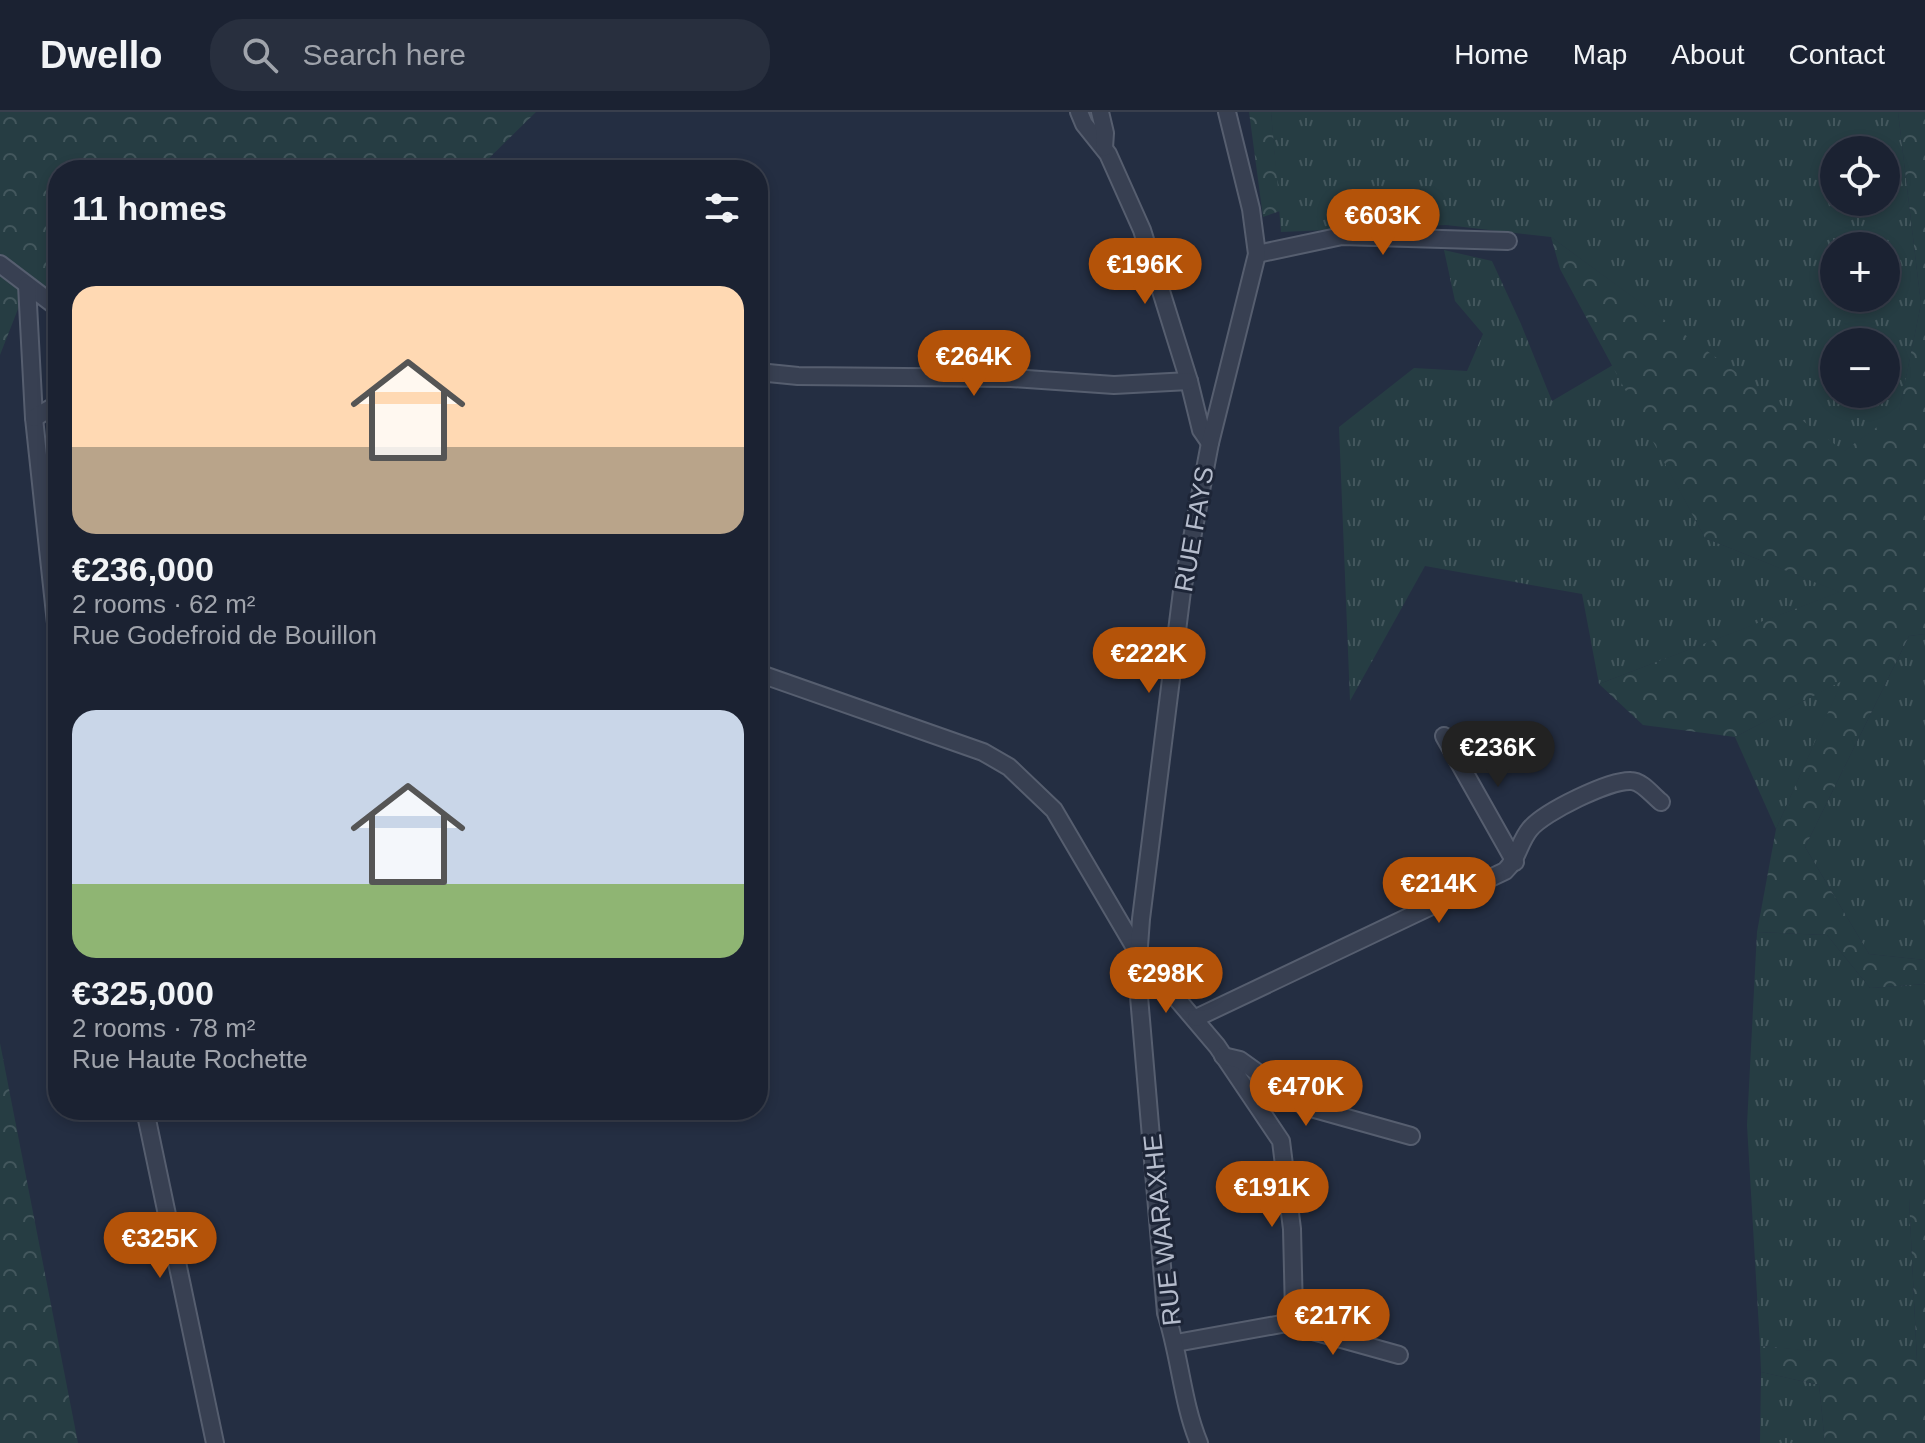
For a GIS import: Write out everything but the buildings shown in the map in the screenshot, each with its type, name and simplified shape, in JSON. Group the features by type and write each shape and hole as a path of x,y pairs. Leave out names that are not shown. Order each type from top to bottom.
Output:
{"street":[{"path":"1079,112 1084,124 1104,148 1142,230 1201,430 1210,443"},
{"path":"1100,112 1105,133 1104,148"},
{"name":"RUE FAYS","path":"1149,1110 1138,953 1182,591 1210,443 1257,254 1251,209 1227,112"},
{"path":"1257,254 1342,236 1508,241"},
{"path":"0,264 48,301"},
{"path":"27,285 34,418 48,549"},
{"path":"768,373 1011,378 1114,385 1189,381"},
{"path":"34,418 48,410"},
{"path":"768,677 983,752 1009,767 1054,810 1138,953 1196,1018 1281,1141 1292,1229 1294,1313 1287,1323 1176,1343"},
{"path":"1444,736 1515,862"},
{"path":"1196,1018 1505,871 1515,862 1530,828 1579,796 1630,780 1639,783 1661,802"},
{"path":"1223,1056 1240,1060 1304,1106 1411,1136"},
{"name":"RUE WARAXHE","path":"1149,1110 1166,1313 1199,1443"},
{"path":"147,1120 215,1443"},
{"path":"1294,1313 1313,1331 1399,1355"}],"green space":[{"path":"0,112 536,112 487,160 48,160 48,301 27,286 0,355"},
{"path":"1249,112 1271,112 1280,211 1263,217"},
{"path":"1271,112 1898,112 1921,304 1900,407 1900,328 1820,328 1820,408 1900,408 1899,412 1843,452 1551,237 1446,225 1281,232"},
{"path":"1898,112 1925,112 1925,634 1909,636 1805,847 1869,954 1925,960 1925,984 1870,988 1827,935 1757,932 1776,829 1842,681 1735,737 1643,725 1599,684 1839,592 1705,538 1560,269 1551,237 1844,451 1899,411 1921,304"},
{"path":"1444,250 1492,261 1552,401 1613,365 1705,538 1840,592 1599,684 1582,594 1425,566 1350,701 1339,427 1414,368 1467,371 1483,334 1455,301"},
{"path":"1925,634 1925,960 1869,954 1805,847 1909,636"},
{"path":"1843,680 1776,829 1735,737"},
{"path":"1757,932 1827,935 1870,988 1925,984 1925,1198 1909,1198 1917,1361 1760,1346 1747,1125"},
{"path":"0,1043 78,1443 0,1443"},
{"path":"1909,1198 1925,1198 1925,1443 1825,1443 1819,1385 1761,1372 1760,1346 1917,1360"},
{"path":"1761,1372 1819,1385 1825,1443 1760,1443"}]}
